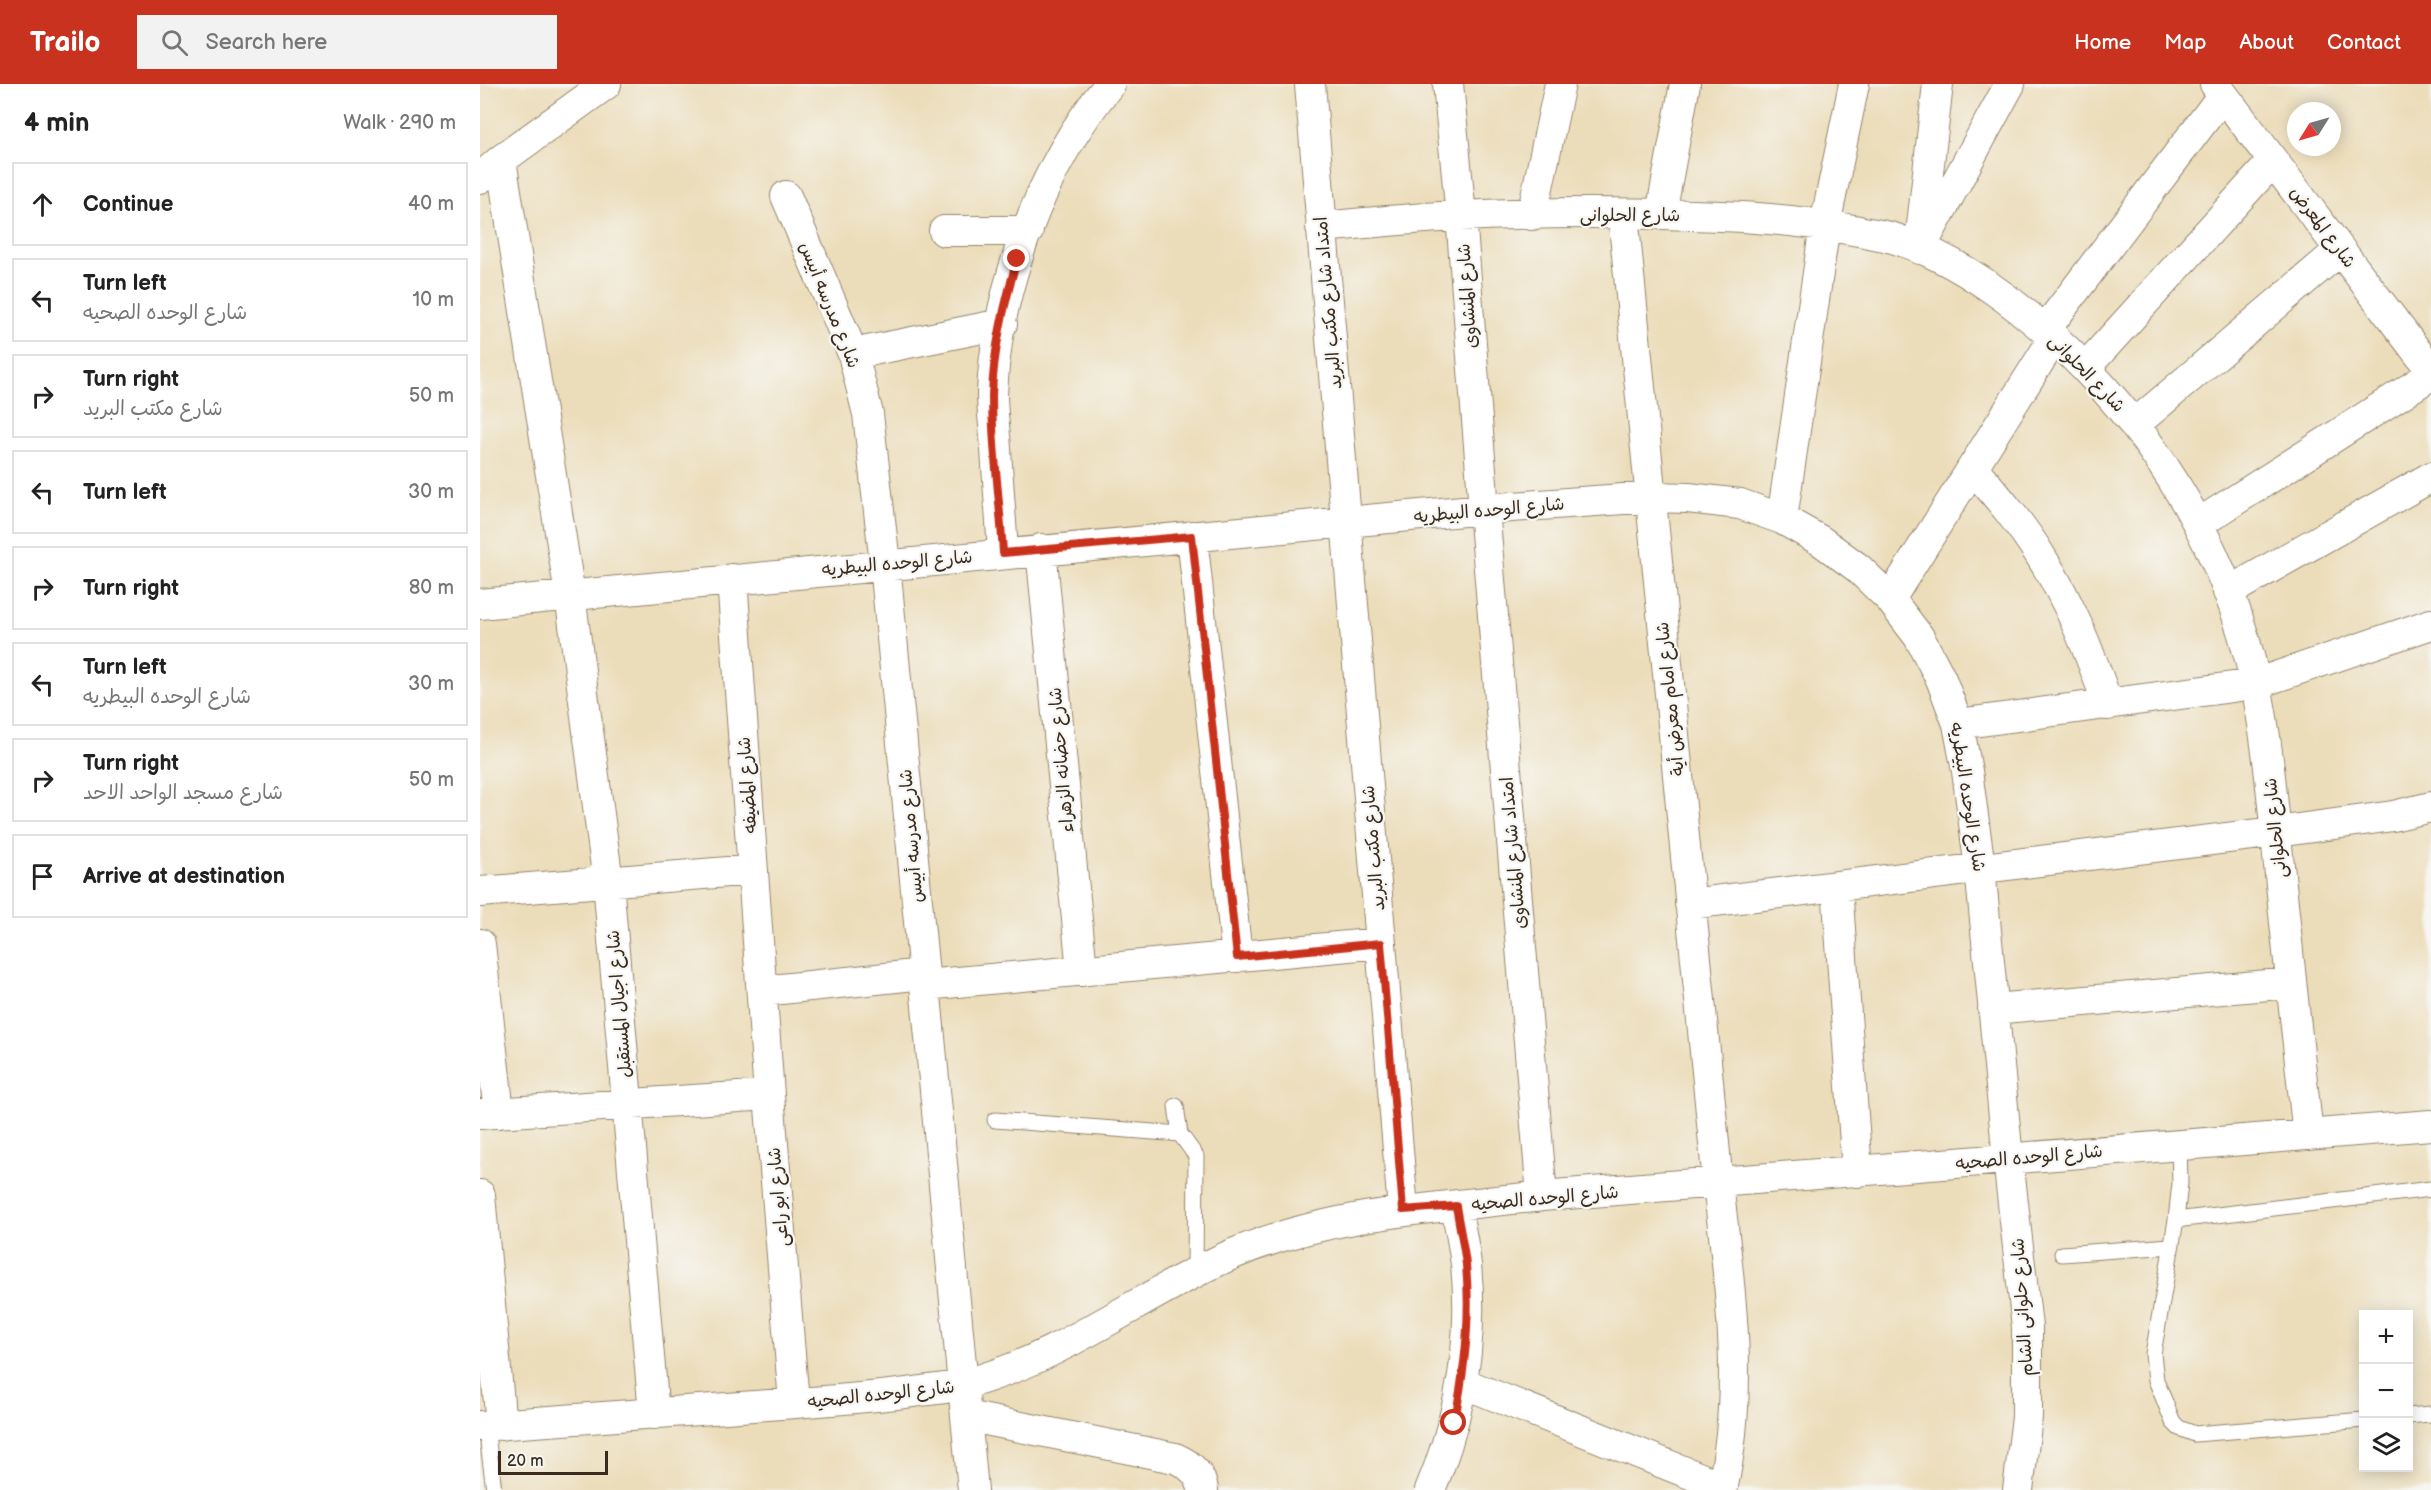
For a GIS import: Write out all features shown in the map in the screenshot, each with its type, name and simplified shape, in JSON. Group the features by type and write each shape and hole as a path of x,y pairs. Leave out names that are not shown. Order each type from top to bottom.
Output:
{"street":[{"path":"491,169 606,84"},
{"name":"امتداد شارع مكتب البريد","path":"1310,84 1346,522"},
{"name":"شارع المنشاوى","path":"1448,84 1461,216 1484,509"},
{"path":"1532,215 1560,84"},
{"path":"1661,214 1685,84"},
{"path":"1782,519 1825,225 1854,84"},
{"path":"1920,249 1938,84"},
{"path":"1920,249 2010,84"},
{"path":"1003,553 992,395 1002,324 1017,259 1028,231 1052,174 1101,88"},
{"path":"1890,599 1973,468 2050,334 2219,89"},
{"name":"شارع المعرض","path":"2219,89 2340,250 2425,351"},
{"path":"2085,368 2273,161"},
{"name":"شارع اجيال المستقبل","path":"491,169 570,595 608,882 654,1414"},
{"name":"شارع مدرسه أبيس","path":"786,196 853,354 868,414 885,564 973,1490"},
{"name":"شارع الحلوانى","path":"1321,227 1461,216 1623,214 1764,218 1825,225 1898,239 1954,265 2015,304 2050,334 2085,368 2134,425 2168,473 2198,524 2228,592 2248,653 2268,758 2307,1135"},
{"name":"شارع امام معرض أية","path":"1623,214 1690,904 1732,1306 1736,1376 1731,1436 1723,1489"},
{"path":"944,231 1028,231"},
{"path":"2134,425 2340,250"},
{"path":"853,354 1002,324"},
{"path":"2198,524 2431,375"},
{"path":"1973,468 2008,510 2040,555 2067,603 2090,654 2108,705"},
{"path":"2228,592 2431,477"},
{"name":"شارع الوحده البيطريه","path":"480,604 1041,549 1484,509 1651,497 1688,498 1740,504 1782,519 1821,541 1858,568 1890,599 1919,637 1941,680 1958,724 1980,868 2008,1159"},
{"name":"امتداد شارع المنشاوى","path":"1484,509 1542,1197"},
{"name":"شارع مكتب البريد","path":"1346,522 1403,1210"},
{"path":"1192,536 1237,957"},
{"name":"شارع حضانه الزهراء","path":"1041,549 1082,971"},
{"name":"شارع المضيفه","path":"732,579 762,991"},
{"path":"1958,724 2255,684 2431,624"},
{"path":"1690,904 2276,832 2393,816 2431,807"},
{"path":"480,892 753,870"},
{"path":"1837,886 1857,1172"},
{"path":"762,991 925,979 1082,971 1381,943"},
{"path":"480,944 489,1113 769,1095"},
{"path":"1994,1009 2291,983"},
{"name":"شارع ابو راعى","path":"762,991 794,1402"},
{"name":"شارع الوحده الصحيه","path":"487,1436 654,1414 878,1397 963,1385 1013,1369 1069,1344 1195,1271 1278,1237 1322,1224 1403,1210 2179,1144 2431,1125"},
{"name":"شارع حلوانى الشام","path":"2008,1159 2027,1327 2027,1417 2018,1490"},
{"path":"480,1195 487,1436"},
{"path":"1430,1490 1454,1423 1462,1383 1468,1324 1466,1264 1456,1206"},
{"path":"1462,1383 1723,1489"},
{"path":"966,1416 1175,1458 1187,1463 1196,1473 1203,1490"}],"lane":[{"path":"1176,1106 1180,1134 1196,1156 1195,1271"},
{"path":"995,1120 1180,1134"},
{"path":"2179,1144 2180,1183 2176,1220 2153,1354 2156,1380 2169,1413 2179,1428 2195,1434 2359,1420"},
{"path":"2176,1220 2431,1189"},
{"path":"2062,1254 2171,1246"},
{"path":"2413,1416 2431,1414"},
{"path":"487,1436 494,1490"}],"route":[{"path":"1017,259 1005,304 992,395 1003,553 1192,536 1237,957 1381,943 1403,1210 1456,1206 1466,1264 1468,1324 1462,1383 1454,1423"}]}
